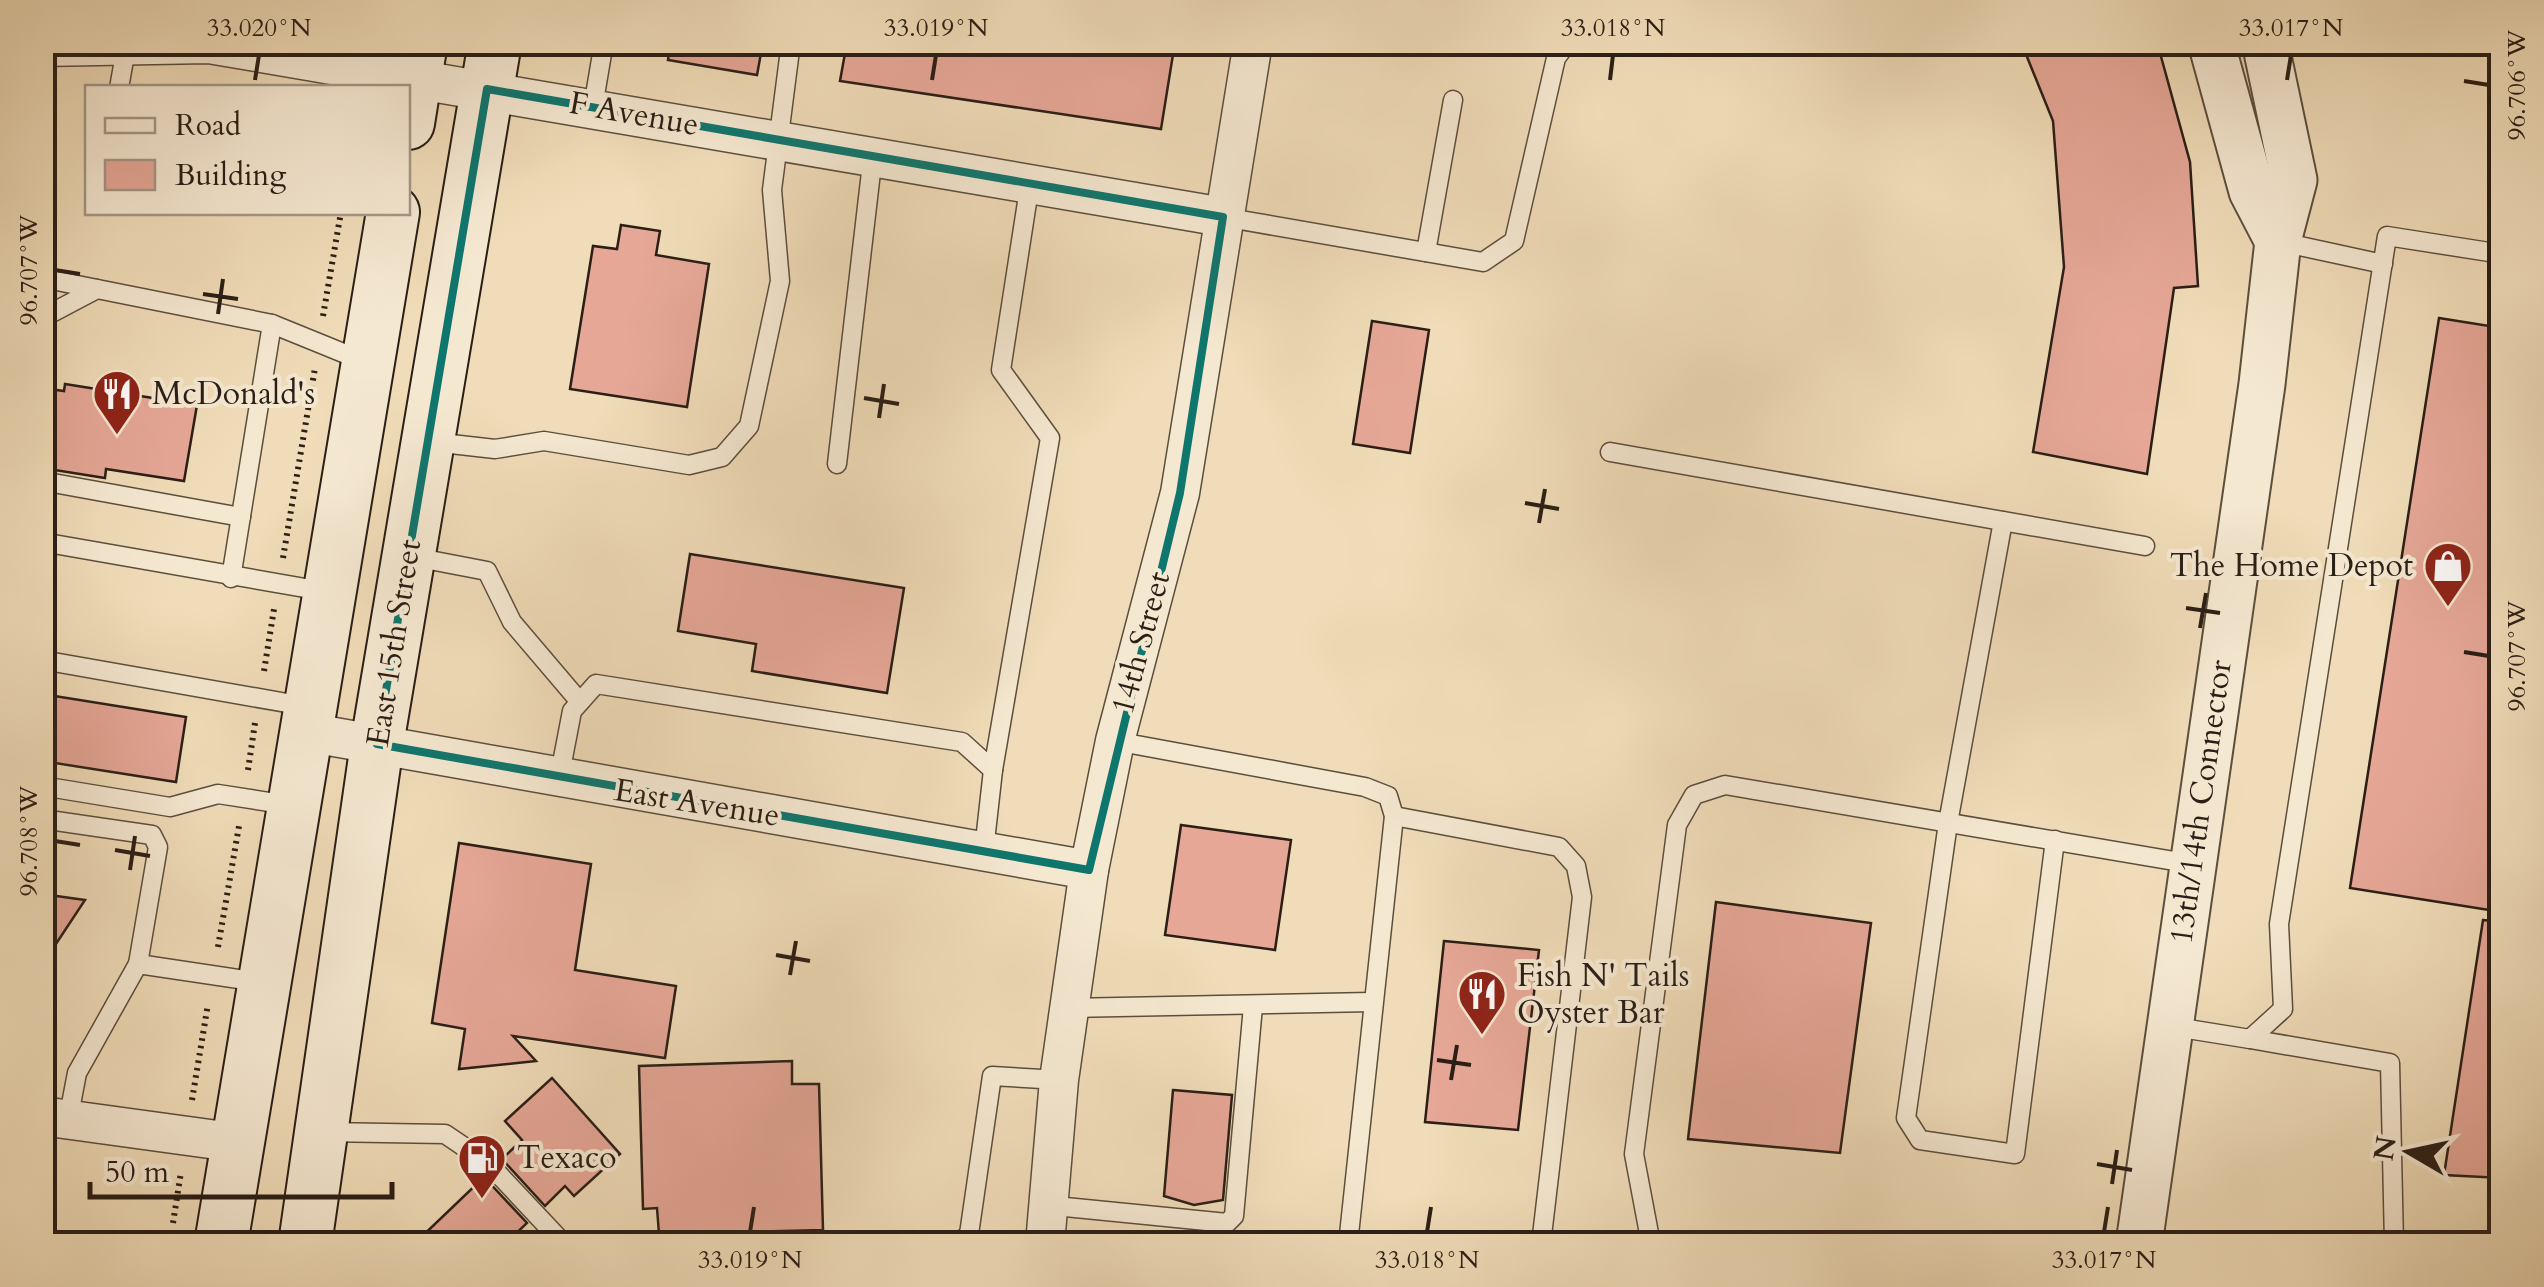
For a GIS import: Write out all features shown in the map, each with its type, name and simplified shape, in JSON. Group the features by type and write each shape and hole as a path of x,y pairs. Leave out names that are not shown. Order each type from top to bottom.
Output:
{"main road":[{"name":"East 15th Street","path":"305,1244 377,744 491,66"},
{"path":"221,1244 393,215"},
{"path":"368,363 392,380 404,398 419,493"}],"street":[{"name":"14th Street","path":"1045,1244 1045,1206 1059,1080 1090,870 1115,740 1180,494 1253,42"},
{"path":"2211,42 2252,191 2278,241"},
{"name":"13th/14th Connector","path":"2139,1244 2262,384 2278,241 2294,180 2266,42"},
{"name":"F Avenue","path":"42,47 209,44 414,81 491,66 593,107 1224,217"},
{"name":"East Avenue","path":"308,719 377,744 558,780 1090,870"},
{"path":"55,1118 239,1143"}],"lane":[{"path":"593,107 604,42"},
{"path":"428,441 495,449 544,441 689,465 722,457 749,426 780,281 772,190 791,42"},
{"path":"1224,217 1483,262 1514,241 1556,58 1568,42"},
{"path":"119,85 126,44"},
{"path":"1426,252 1452,100"},
{"path":"838,464 873,154"},
{"path":"984,850 993,770 1050,438 1001,370 1030,181"},
{"path":"2250,1039 2283,1009 2279,924 2387,236 2502,254"},
{"path":"2278,241 2383,264"},
{"path":"42,278 272,324 368,363"},
{"path":"42,318 97,289"},
{"path":"231,578 272,324"},
{"path":"1610,452 2144,546"},
{"path":"42,481 240,516"},
{"path":"2003,520 1948,824 1906,1118 1920,1140 2015,1154 2054,840"},
{"path":"42,542 231,578 330,592"},
{"path":"409,556 486,571 512,622 580,702"},
{"path":"42,660 308,719"},
{"path":"558,780 572,711 596,684 962,742 993,770"},
{"path":"1115,740 1365,787 1388,796 1394,816 1348,1244"},
{"path":"1652,1244 1634,1154 1677,825 1694,795 1725,785 2192,864"},
{"path":"42,786 170,807 218,794 294,806"},
{"path":"1394,816 1559,847 1576,866 1582,897 1541,1244"},
{"path":"42,819 152,835 158,848 138,964 76,1072 55,1118"},
{"path":"138,964 265,982"},
{"path":"1068,1008 1371,1002"},
{"path":"1045,1206 1226,1223 1234,1216 1253,1006"},
{"path":"2169,1026 2390,1064 2394,1244"},
{"path":"944,1244 959,1243 969,1234 992,1076 1059,1080"},
{"path":"320,1132 445,1134 488,1163 564,1244"},
{"path":"144,1244 154,1244"}],"highlighted area":[{"path":"487,89 1223,217 1180,493 1089,870 377,744"}],"building":[{"path":"670,42 763,42 757,75 668,60"},
{"path":"847,42 1175,42 1161,129 840,81"},
{"path":"2021,42 2157,42 2190,162 2198,286 2174,288 2147,474 2033,452 2064,267 2053,121"},
{"path":"621,225 660,231 656,255 709,264 687,407 570,389 593,246 617,249"},
{"name":"The Home Depot","path":"2439,318 2502,328 2502,912 2350,888"},
{"path":"1372,321 1429,330 1410,453 1353,444"},
{"name":"McDonald's","path":"65,384 197,405 184,481 106,469 105,478 42,468 42,388 64,391"},
{"path":"690,554 904,588 887,693 752,671 756,644 678,631"},
{"path":"42,694 186,717 176,782 42,761"},
{"path":"1181,825 1291,840 1275,950 1165,935"},
{"path":"459,843 591,864 575,970 676,986 665,1058 513,1036 536,1061 459,1069 465,1029 432,1023"},
{"path":"42,894 85,900 42,965"},
{"path":"1716,902 1871,923 1840,1153 1688,1139"},
{"path":"2483,920 2502,922 2502,1178 2444,1175"},
{"name":"Fish N' Tails Oyster Bar","path":"1444,941 1539,950 1518,1130 1425,1122"},
{"path":"792,1061 792,1084 819,1084 823,1230 659,1234 657,1208 643,1209 639,1066"},
{"path":"552,1078 620,1154 574,1196 565,1186 545,1206 502,1159 522,1140 505,1121"},
{"path":"1173,1090 1232,1095 1223,1200 1194,1205 1164,1196"},
{"name":"Texaco","path":"484,1177 527,1223 505,1244 414,1244"}],"place":[{"name":"McDonald's","path":"117,436"},
{"name":"The Home Depot","path":"2448,608"},
{"name":"Fish N' Tails Oyster Bar","path":"1482,1036"},
{"name":"Texaco","path":"482,1200"}]}
